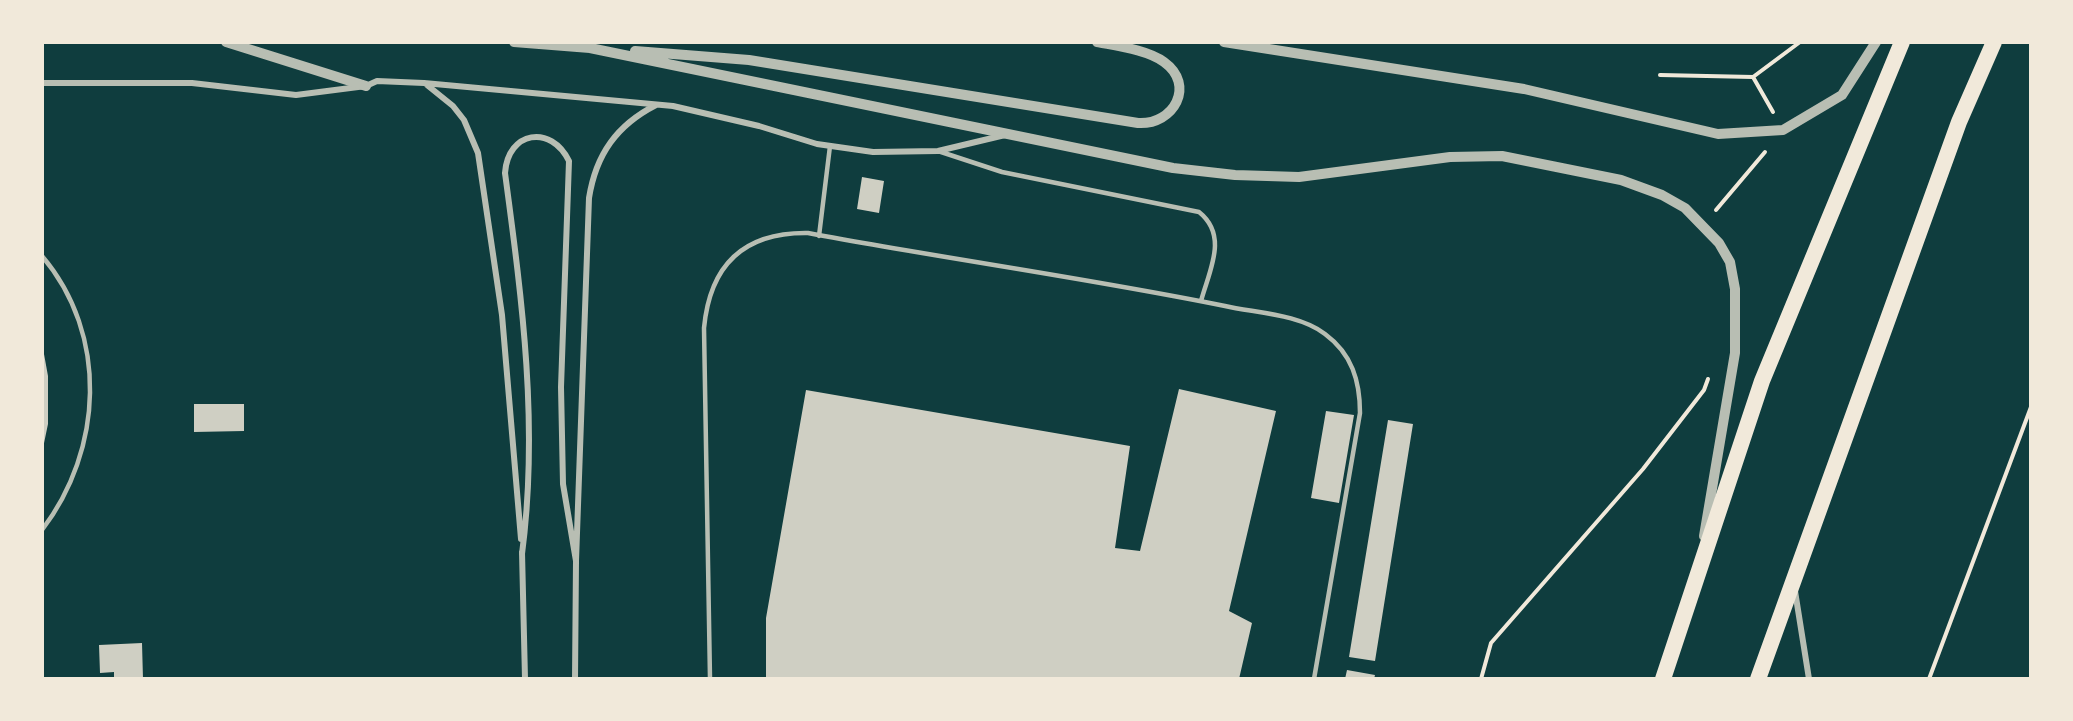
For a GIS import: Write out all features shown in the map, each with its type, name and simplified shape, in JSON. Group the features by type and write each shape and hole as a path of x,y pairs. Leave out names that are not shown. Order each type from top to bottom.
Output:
{"highway":[{"path":"1663,679 1699,563 1762,381 1902,42"},
{"path":"1758,679 1792,577 1954,133 1994,42"}],"street":[{"path":"226,42 366,86"},
{"path":"514,42 749,60 1138,123 1159,121 1168,115 1175,107 1179,86 1170,67 1152,57 1097,42"},
{"path":"1224,42 1524,90 1718,134 1783,130 1842,95 1876,42"},
{"path":"590,48 1173,168 1235,176 1299,177 1450,158 1502,156 1621,180 1662,195 1685,208 1719,243 1730,262 1735,290 1735,353 1699,563"},
{"path":"42,83 192,83 296,95 366,86 377,81 424,83 657,104 705,112 830,146 873,152 938,151 1008,134"},
{"path":"424,83 439,93 464,120 478,153 502,315 522,554 525,679"},
{"path":"575,679 576,561 589,198 592,177 599,158 616,134 639,113 657,104"},
{"path":"522,554 530,472 529,384 505,167 511,150 520,141 532,137 543,137 555,141 569,160 561,399 566,510 576,561"},
{"path":"1792,577 1809,679"}],"lane":[{"path":"819,236 830,146"},
{"path":"938,151 1002,172 1199,212 1212,225 1216,243 1201,301"},
{"path":"710,679 704,328 706,305 713,283 726,264 743,249 763,238 785,233 819,236 1201,301 1303,323 1333,340 1342,349 1354,369 1360,393 1360,413 1314,679"},
{"path":"42,256 67,294 80,323 88,355 91,387 90,420 83,452 72,482 57,511 42,530"}],"path":[{"path":"1660,75 1753,77 1800,42"},
{"path":"1701,226 1783,130 1753,77"},
{"path":"1481,679 1491,643 1642,469 1704,390 1711,368"},
{"path":"1929,679 2031,407"}],"building":[{"path":"862,177 884,181 879,213 857,209"},
{"path":"42,343 48,376 48,424 43,448"},
{"path":"1179,389 1276,411 1229,611 1252,623 1239,679 766,679 766,618 806,390 1130,446 1115,548 1140,551"},
{"path":"194,404 244,404 244,431 194,432"},
{"path":"1326,411 1354,415 1339,503 1311,498"},
{"path":"1388,420 1413,424 1375,661 1349,657"},
{"path":"142,643 143,679 114,679 114,672 100,673 99,645"},
{"path":"1347,670 1375,675 1374,679 1345,679"}]}
